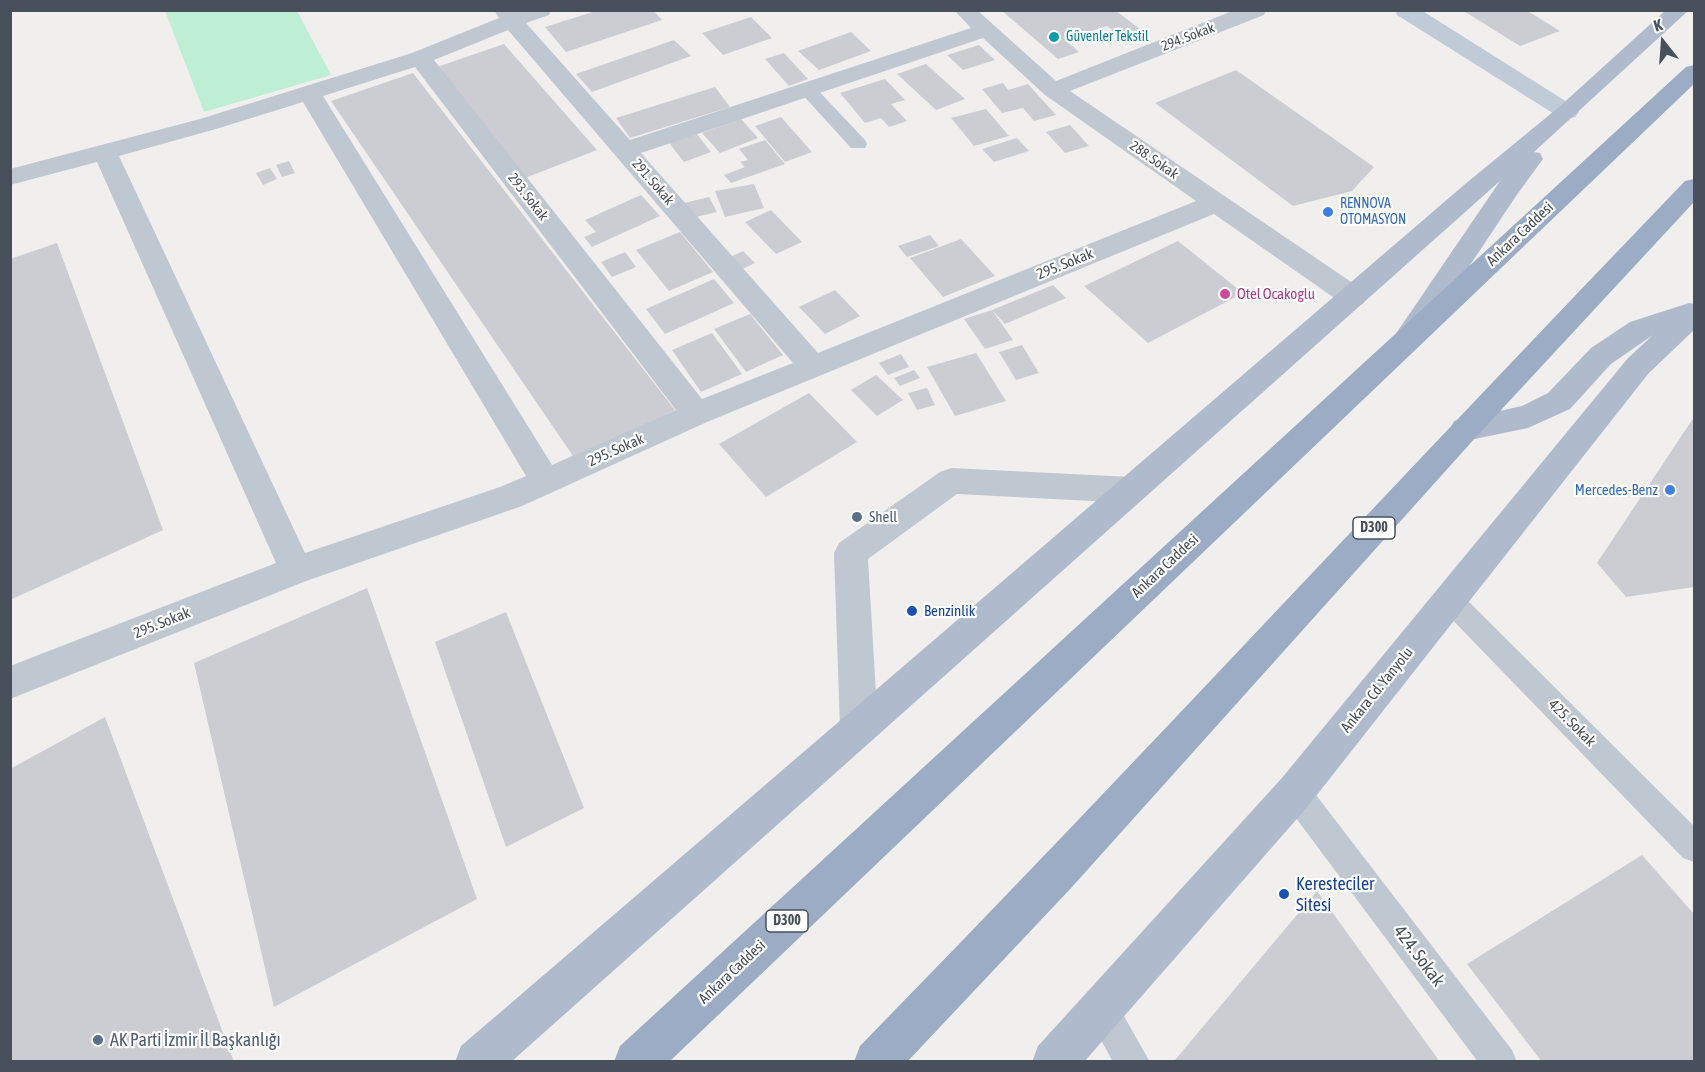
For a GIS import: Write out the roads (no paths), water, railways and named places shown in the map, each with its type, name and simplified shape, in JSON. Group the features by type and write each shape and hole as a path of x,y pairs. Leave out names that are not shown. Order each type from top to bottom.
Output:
{"highway":[{"name":"Ankara Caddesi","path":"636,1062 1695,72"},
{"name":"D300","path":"876,1062 1058,873 1465,429 1695,187"}],"main road":[{"path":"1405,10 1567,112"},
{"path":"477,1062 1473,190 1567,112 1679,10"},
{"path":"1405,341 1507,190 1567,112"},
{"path":"1465,429 1528,416 1560,401 1601,356 1640,330 1695,313"},
{"name":"Ankara Cd. Yanyolu","path":"1053,1062 1295,792 1638,366 1695,313"}],"street":[{"path":"10,177 208,124 420,57 508,16 541,10"},
{"name":"288. Sokak","path":"964,10 1053,90 1353,297"},
{"name":"294. Sokak","path":"1053,90 1256,10"},
{"name":"291. Sokak","path":"508,16 813,366"},
{"path":"625,150 986,30"},
{"name":"293. Sokak","path":"420,57 696,414"},
{"path":"309,92 544,481"},
{"path":"105,152 296,570"},
{"name":"295. Sokak","path":"10,683 296,570 510,497 696,414 1216,203"},
{"path":"859,728 851,553 951,481 1131,490"}],"lane":[{"path":"807,89 858,144"},
{"name":"425. Sokak","path":"1449,599 1695,847"},
{"name":"424. Sokak","path":"1295,792 1500,1062"},
{"path":"1100,1007 1133,1062"}],"place":[{"name":"Güvenler Tekstil","path":"1054,37"},
{"name":"RENNOVA OTOMASYON","path":"1328,212"},
{"name":"Otel Ocakoglu","path":"1225,294"},
{"name":"Mercedes-Benz","path":"1670,490"},
{"name":"Shell","path":"857,517"},
{"name":"Benzinlik","path":"912,611"},
{"name":"Keresteciler Sitesi","path":"1284,894"},
{"name":"AK Parti İzmir İl Başkanlığı","path":"98,1040"}]}
